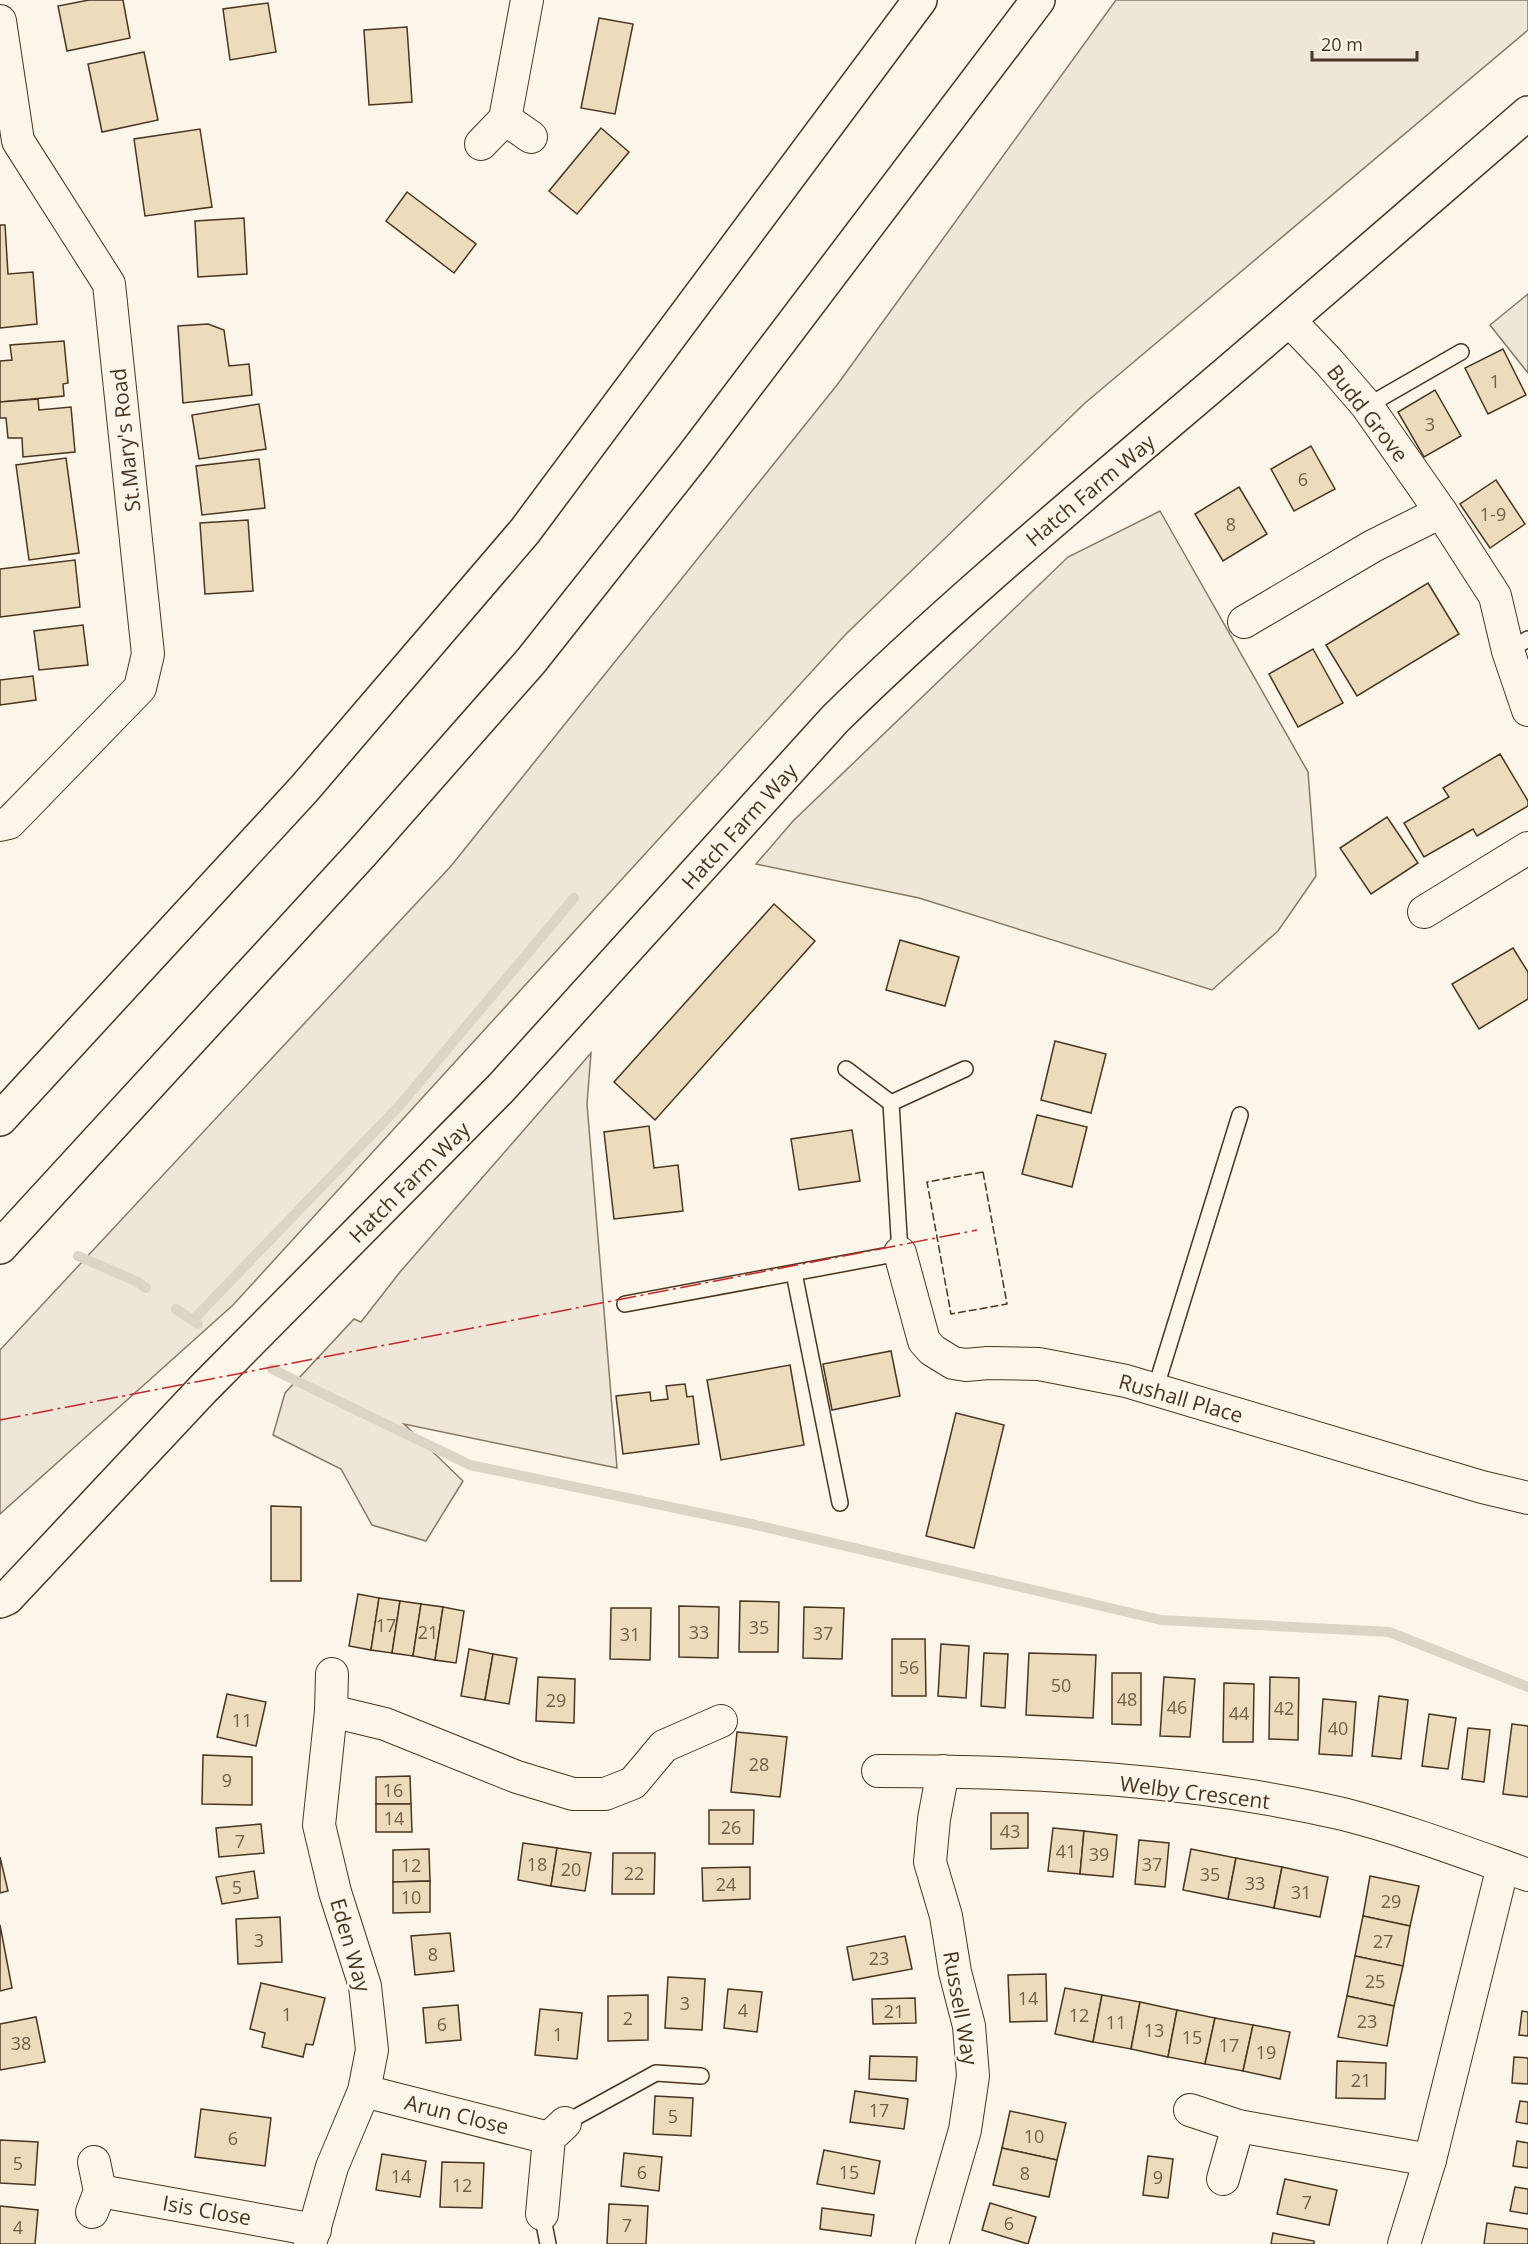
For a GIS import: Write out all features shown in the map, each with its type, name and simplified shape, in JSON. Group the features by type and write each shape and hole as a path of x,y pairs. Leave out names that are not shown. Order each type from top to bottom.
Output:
{"main road":[{"path":"0,1119 304,789 525,531 920,0"},
{"path":"0,1246 362,853 531,661 693,456 1038,0"},
{"name":"Hatch Farm Way","path":"2,1605 187,1406 501,1088 835,719 893,662 978,586 1528,113"}],"street":[{"path":"481,144 505,119 527,0"},
{"name":"St.Mary's Road","path":"0,21 18,141 109,284 148,654 140,688 9,823 0,825"},
{"path":"505,119 531,137"},
{"name":"Budd Grove","path":"1289,320 1367,406 1441,512 1495,596 1518,645 1528,710"},
{"path":"1244,622 1373,546 1441,512"},
{"path":"1424,912 1528,848"},
{"name":"Rushall Place","path":"900,1253 924,1341 941,1358 966,1365 1039,1364 1068,1368 1155,1390 1482,1487 1528,1498"},
{"name":"Eden Way","path":"312,2237 332,2167 364,2091 372,2050 365,1986 335,1892 319,1825 331,1711 332,1674"},
{"path":"331,1711 385,1724 517,1777 573,1794 605,1794 633,1783 664,1746 721,1721"},
{"name":"Welby Crescent","path":"878,1771 943,1771 1080,1778 1214,1790 1342,1814 1436,1841 1516,1870 1404,2244"},
{"name":"Russell Way","path":"932,2244 965,2130 973,2076 969,2026 955,1972 946,1916 930,1862 934,1819 943,1771"},
{"name":"Arun Close","path":"364,2091 557,2130"},
{"path":"1190,2110 1238,2126 1430,2160"},
{"path":"1223,2179 1238,2126"},
{"path":"542,2214 557,2130"},
{"name":"Isis Close","path":"96,2188 312,2237"}],"lane":[{"path":"1367,406 1461,352"},
{"path":"625,1304 900,1253 891,1104 846,1069"},
{"path":"891,1104 965,1069"},
{"path":"1155,1390 1240,1115"},
{"path":"794,1273 840,1503"},
{"path":"557,2130 656,2073 701,2076"},
{"path":"542,2214 548,2244"}],"shaded area":[{"path":"1116,0 1528,0 1528,30 1085,403 846,634 233,1305 0,1514 0,1350 451,866 837,385"},
{"path":"1528,294 1528,373 1490,325"},
{"path":"1160,511 1308,772 1316,876 1278,931 1212,990 919,898 756,864 793,821 1068,557"},
{"path":"591,1053 587,1104 617,1468 404,1424 463,1481 426,1541 372,1525 341,1469 273,1435 285,1393 354,1319 361,1322 400,1272"}],"building":[{"path":"89,0 123,0 130,38 67,51 58,6"},
{"path":"268,3 276,52 230,60 223,9"},
{"path":"599,18 633,24 615,114 581,108"},
{"path":"407,27 412,102 369,105 364,30"},
{"path":"144,52 158,120 102,132 88,64"},
{"path":"601,128 629,152 577,214 549,191"},
{"path":"200,129 212,207 145,216 134,139"},
{"path":"407,192 476,244 454,273 386,221"},
{"path":"244,218 247,274 198,277 195,221"},
{"path":"0,225 5,225 8,274 33,272 37,324 0,328"},
{"path":"208,324 224,330 229,366 249,364 252,395 183,403 178,326"},
{"path":"64,341 68,383 63,384 64,396 0,402 0,361 12,360 10,345"},
{"path":"1503,349 1526,395 1488,414 1465,368"},
{"path":"1435,390 1461,436 1424,457 1398,412"},
{"path":"38,399 39,410 71,407 75,452 23,457 22,438 8,438 6,418 0,418 0,402"},
{"path":"259,404 266,449 199,459 192,415"},
{"path":"1311,446 1335,489 1294,511 1271,469"},
{"path":"66,458 79,553 29,560 16,465"},
{"path":"259,459 265,508 202,515 196,466"},
{"path":"1496,480 1525,524 1490,548 1460,504"},
{"path":"1239,487 1267,534 1223,561 1195,514"},
{"path":"248,520 253,591 205,594 200,523"},
{"path":"75,560 80,607 0,617 0,569"},
{"path":"1428,583 1459,634 1357,696 1326,645"},
{"path":"83,625 88,665 39,670 34,631"},
{"path":"1313,649 1343,703 1298,727 1269,674"},
{"path":"33,676 36,700 0,705 0,680"},
{"path":"1500,754 1528,801 1528,806 1477,836 1473,829 1424,857 1404,823 1449,797 1443,788"},
{"path":"1387,817 1418,863 1371,894 1340,848"},
{"path":"774,904 815,941 655,1120 614,1082"},
{"path":"900,940 959,957 945,1006 886,990"},
{"path":"1513,948 1528,972 1528,999 1479,1029 1452,984"},
{"path":"1055,1041 1106,1054 1091,1113 1041,1100"},
{"path":"1037,1115 1087,1127 1072,1187 1022,1174"},
{"path":"649,1126 654,1168 678,1165 683,1211 614,1219 604,1132"},
{"path":"852,1130 860,1181 799,1190 791,1139"},
{"path":"891,1351 900,1396 832,1410 823,1364"},
{"path":"790,1365 804,1445 721,1460 707,1380"},
{"path":"685,1384 687,1397 693,1396 699,1444 623,1454 616,1396 650,1392 651,1401 668,1399 666,1386"},
{"path":"956,1413 1004,1425 974,1548 926,1536"},
{"path":"271,1506 301,1507 301,1581 271,1581"},
{"path":"358,1594 379,1598 371,1650 349,1646"},
{"path":"379,1598 400,1601 392,1653 371,1650"},
{"path":"400,1601 421,1604 413,1656 392,1653"},
{"path":"740,1601 779,1602 778,1652 739,1652"},
{"path":"421,1604 443,1607 435,1660 413,1656"},
{"path":"679,1606 719,1607 718,1658 679,1657"},
{"path":"443,1607 464,1611 456,1663 435,1660"},
{"path":"804,1607 844,1608 842,1659 803,1658"},
{"path":"611,1608 651,1608 650,1660 610,1659"},
{"path":"892,1639 925,1639 926,1696 892,1696"},
{"path":"941,1644 969,1646 966,1698 938,1696"},
{"path":"469,1649 493,1654 485,1700 461,1696"},
{"path":"984,1653 1008,1654 1005,1708 981,1706"},
{"path":"1029,1653 1096,1655 1093,1718 1026,1715"},
{"path":"493,1654 517,1658 509,1704 485,1700"},
{"path":"1112,1673 1141,1673 1141,1725 1112,1724"},
{"path":"538,1677 575,1679 574,1723 536,1721"},
{"path":"1164,1677 1195,1679 1190,1737 1160,1736"},
{"path":"1270,1677 1299,1678 1298,1740 1269,1739"},
{"path":"1224,1683 1254,1684 1253,1742 1223,1742"},
{"path":"227,1694 266,1702 256,1746 217,1737"},
{"path":"1379,1696 1408,1700 1401,1759 1372,1756"},
{"path":"1323,1699 1356,1702 1352,1756 1319,1754"},
{"path":"1429,1714 1456,1718 1448,1769 1422,1766"},
{"path":"1512,1724 1528,1726 1528,1797 1503,1794"},
{"path":"1468,1728 1490,1730 1484,1782 1462,1779"},
{"path":"737,1732 787,1737 780,1797 731,1792"},
{"path":"203,1755 252,1757 252,1805 202,1804"},
{"path":"410,1776 411,1804 376,1804 376,1777"},
{"path":"376,1804 411,1804 412,1832 376,1832"},
{"path":"709,1810 754,1810 753,1844 709,1844"},
{"path":"991,1813 1028,1813 1028,1848 991,1849"},
{"path":"261,1824 264,1853 219,1857 216,1828"},
{"path":"1053,1828 1084,1831 1080,1874 1048,1871"},
{"path":"1084,1831 1117,1835 1113,1877 1080,1874"},
{"path":"1139,1840 1169,1843 1165,1887 1135,1884"},
{"path":"523,1843 557,1848 551,1886 518,1880"},
{"path":"557,1848 591,1853 585,1891 551,1886"},
{"path":"429,1849 430,1881 393,1882 393,1850"},
{"path":"1191,1849 1236,1858 1228,1899 1183,1890"},
{"path":"613,1853 655,1853 654,1894 612,1894"},
{"path":"0,1857 8,1891 0,1893"},
{"path":"1236,1858 1282,1867 1274,1908 1228,1899"},
{"path":"750,1867 750,1899 703,1901 702,1868"},
{"path":"1282,1867 1328,1877 1320,1917 1274,1908"},
{"path":"254,1871 258,1898 222,1904 216,1877"},
{"path":"1370,1876 1419,1886 1410,1926 1363,1916"},
{"path":"430,1881 430,1912 393,1913 393,1882"},
{"path":"1363,1916 1410,1926 1403,1966 1355,1956"},
{"path":"280,1917 282,1962 238,1964 236,1919"},
{"path":"0,1925 12,1988 0,1991"},
{"path":"450,1933 454,1971 415,1975 411,1936"},
{"path":"905,1936 912,1969 853,1980 847,1947"},
{"path":"1355,1956 1403,1966 1394,2006 1347,1996"},
{"path":"1046,1974 1047,2021 1010,2022 1008,1975"},
{"path":"668,1977 705,1979 702,2030 665,2028"},
{"path":"261,1983 325,1998 313,2045 306,2044 303,2057 262,2047 265,2033 250,2029"},
{"path":"1065,1988 1102,1995 1093,2042 1055,2034"},
{"path":"728,1989 762,1992 757,2032 724,2028"},
{"path":"648,1995 648,2040 608,2041 608,1996"},
{"path":"1102,1995 1140,2002 1131,2049 1093,2042"},
{"path":"1347,1996 1394,2006 1387,2046 1338,2037"},
{"path":"915,1998 916,2023 873,2024 872,1999"},
{"path":"1140,2002 1177,2010 1168,2057 1131,2049"},
{"path":"458,2005 461,2040 426,2043 423,2008"},
{"path":"540,2009 582,2013 577,2059 535,2055"},
{"path":"1177,2010 1215,2018 1205,2064 1168,2057"},
{"path":"1522,2011 1528,2012 1528,2036 1519,2035"},
{"path":"36,2017 45,2062 0,2070 0,2024"},
{"path":"1215,2018 1253,2025 1243,2071 1205,2064"},
{"path":"1253,2025 1290,2032 1280,2079 1243,2071"},
{"path":"870,2056 917,2057 916,2081 869,2079"},
{"path":"1514,2057 1528,2058 1528,2084 1512,2083"},
{"path":"1337,2061 1386,2063 1385,2099 1336,2098"},
{"path":"855,2091 908,2099 904,2129 850,2122"},
{"path":"655,2096 693,2098 691,2136 653,2134"},
{"path":"1520,2101 1528,2102 1528,2124 1516,2122"},
{"path":"201,2109 271,2118 265,2166 195,2157"},
{"path":"1010,2111 1066,2123 1057,2160 1002,2148"},
{"path":"0,2140 38,2142 35,2185 0,2183"},
{"path":"1517,2141 1528,2143 1528,2168 1513,2166"},
{"path":"1002,2148 1057,2160 1049,2197 993,2185"},
{"path":"824,2150 880,2161 874,2194 817,2184"},
{"path":"624,2153 662,2157 659,2191 621,2186"},
{"path":"382,2154 426,2161 420,2197 376,2190"},
{"path":"1148,2156 1173,2159 1168,2198 1143,2195"},
{"path":"442,2162 484,2163 482,2208 440,2207"},
{"path":"1285,2179 1337,2190 1329,2225 1277,2214"},
{"path":"1515,2187 1528,2189 1528,2214 1510,2211"},
{"path":"990,2203 1036,2217 1028,2244 982,2230"},
{"path":"609,2204 648,2206 646,2244 607,2244"},
{"path":"0,2206 38,2210 35,2244 0,2244"},
{"path":"822,2208 874,2215 871,2236 820,2229"},
{"path":"1487,2223 1528,2229 1528,2244 1484,2244"},
{"path":"1273,2233 1314,2241 1314,2244 1271,2244"}],"waterway":[{"path":"193,1320 400,1105 574,898"},
{"path":"78,1256 138,1282 146,1288"},
{"path":"176,1309 198,1324"},
{"path":"272,1369 470,1465 756,1525 1161,1620 1389,1632 1528,1687"}],"fence":[{"path":"983,1172 1007,1304 951,1314 927,1182 983,1172"}],"power":[{"path":"0,1420 977,1230"}]}
